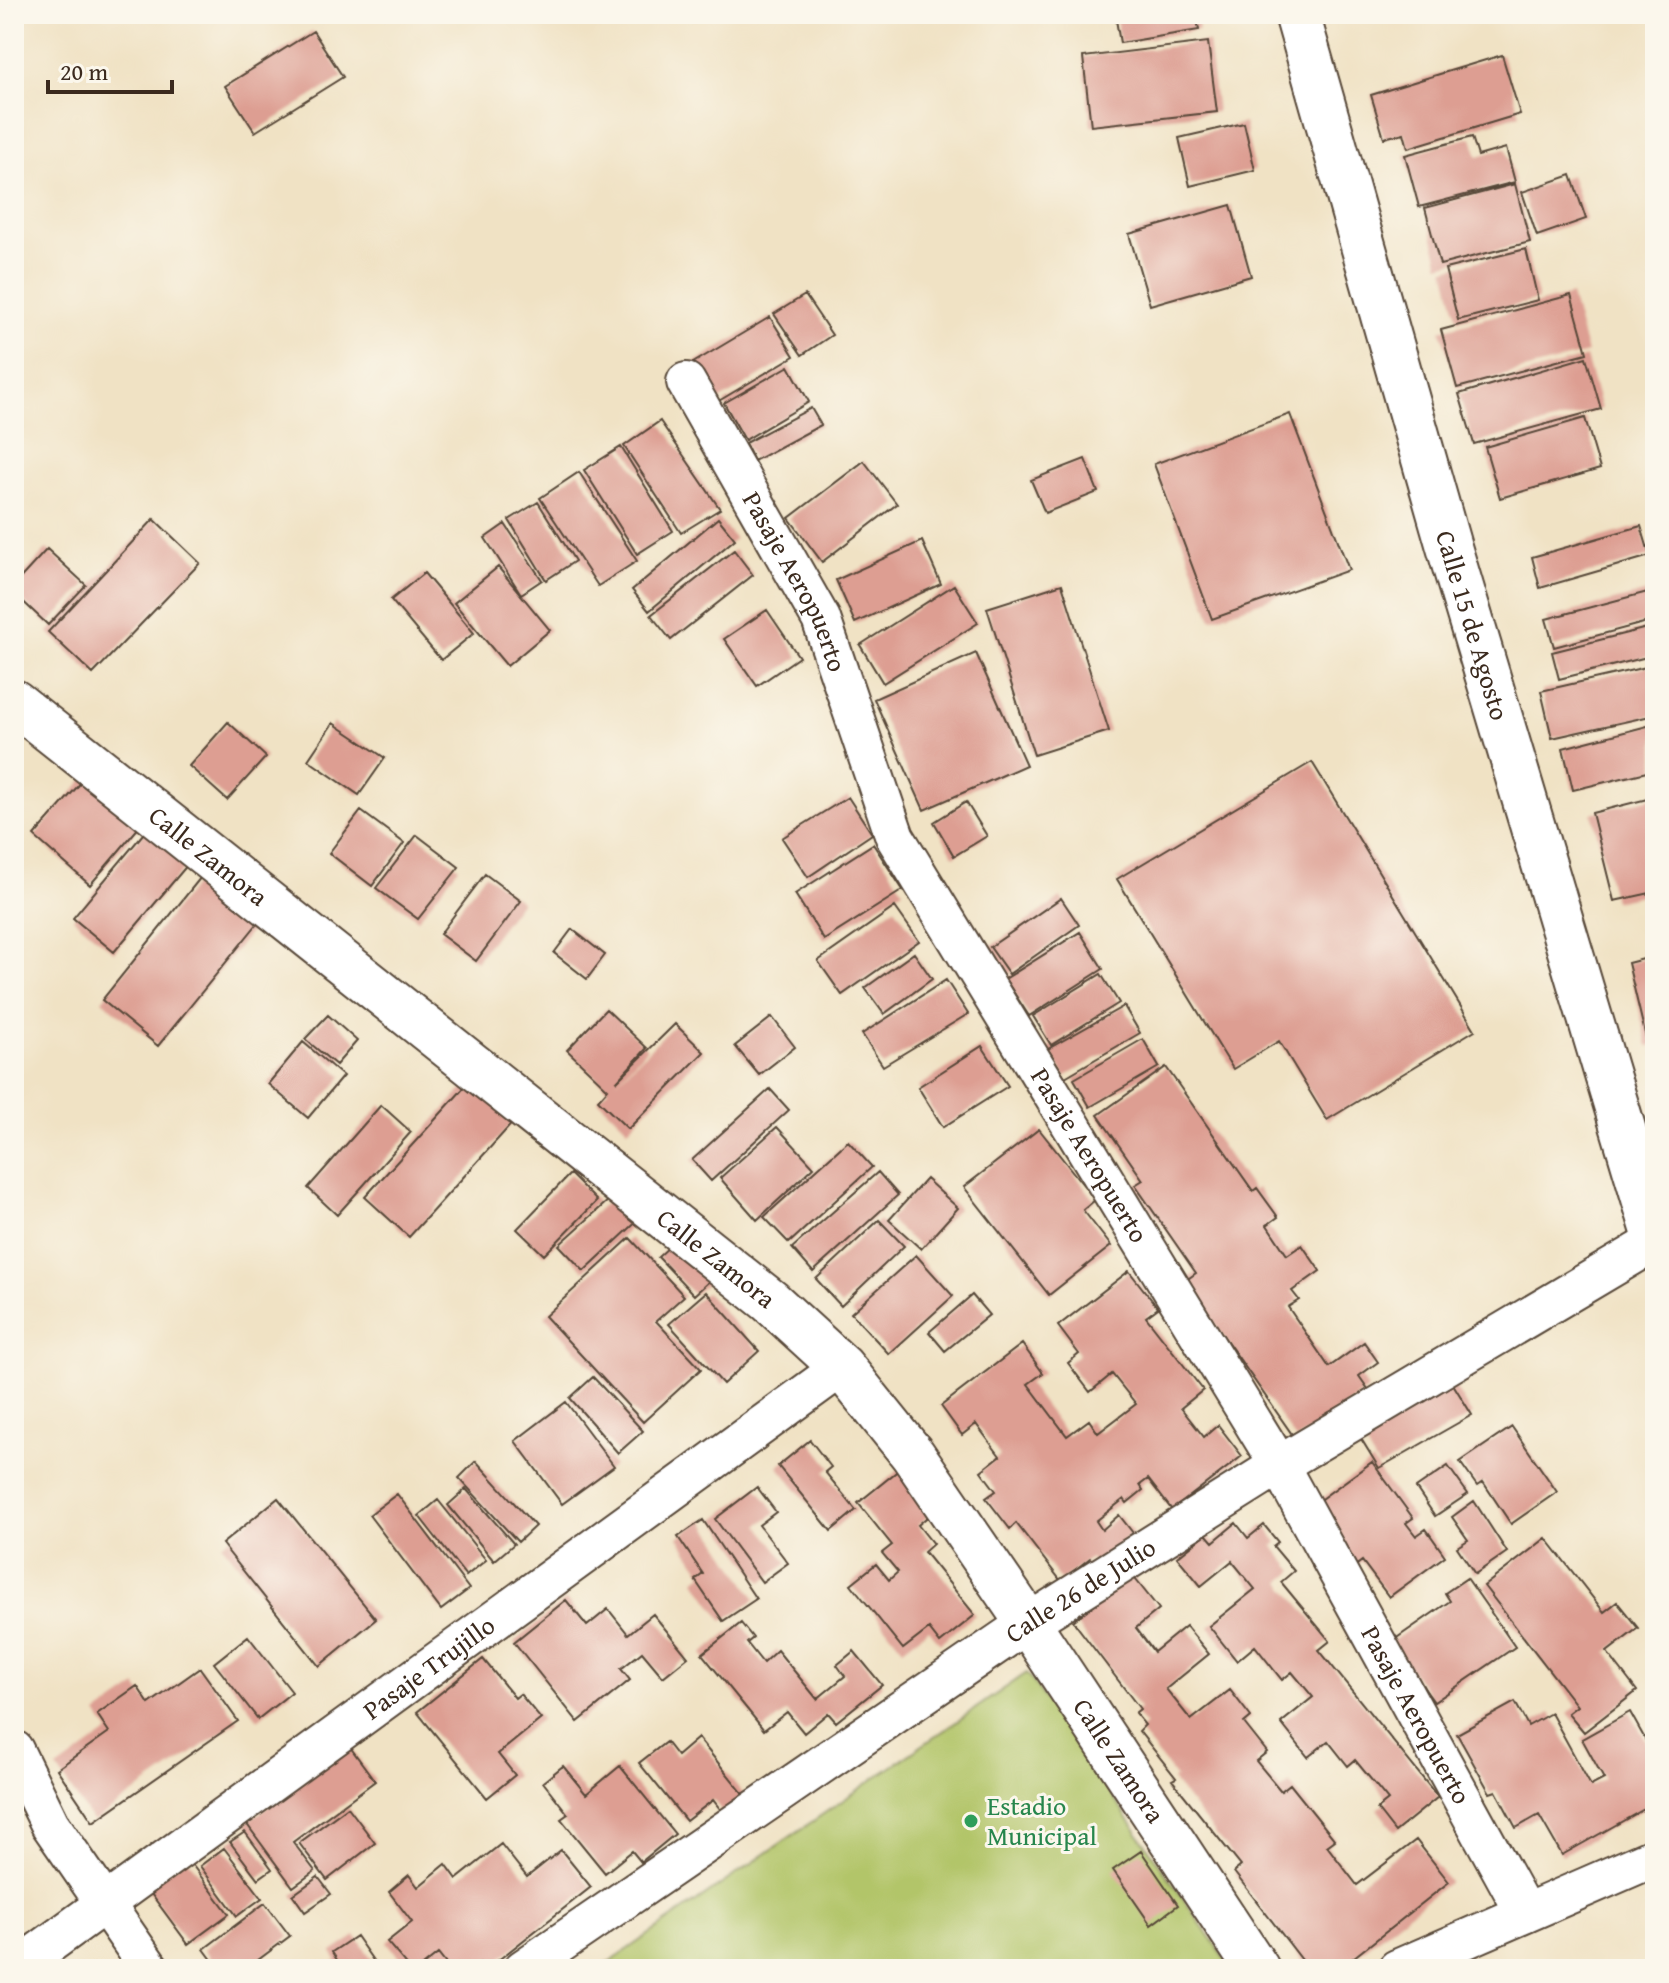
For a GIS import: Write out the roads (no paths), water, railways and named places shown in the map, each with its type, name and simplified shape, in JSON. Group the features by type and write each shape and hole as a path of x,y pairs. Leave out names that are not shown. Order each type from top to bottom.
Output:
{"street":[{"name":"Calle 15 de Agosto","path":"1297,14 1449,547 1655,1235"},
{"name":"Pasaje Aeropuerto","path":"686,382 821,619 895,837 1279,1465 1525,1913"},
{"name":"Calle Zamora","path":"14,702 770,1301 842,1367 913,1455 1257,1969"},
{"name":"Calle 26 de Julio","path":"523,1969 1028,1623 1279,1465 1655,1242"},
{"name":"Pasaje Trujillo","path":"15,1969 842,1367"},
{"path":"14,1750 50,1824 150,1969"},
{"path":"1397,1969 1655,1857"}],"place":[{"name":"Estadio Municipal","path":"971,1821"}]}
